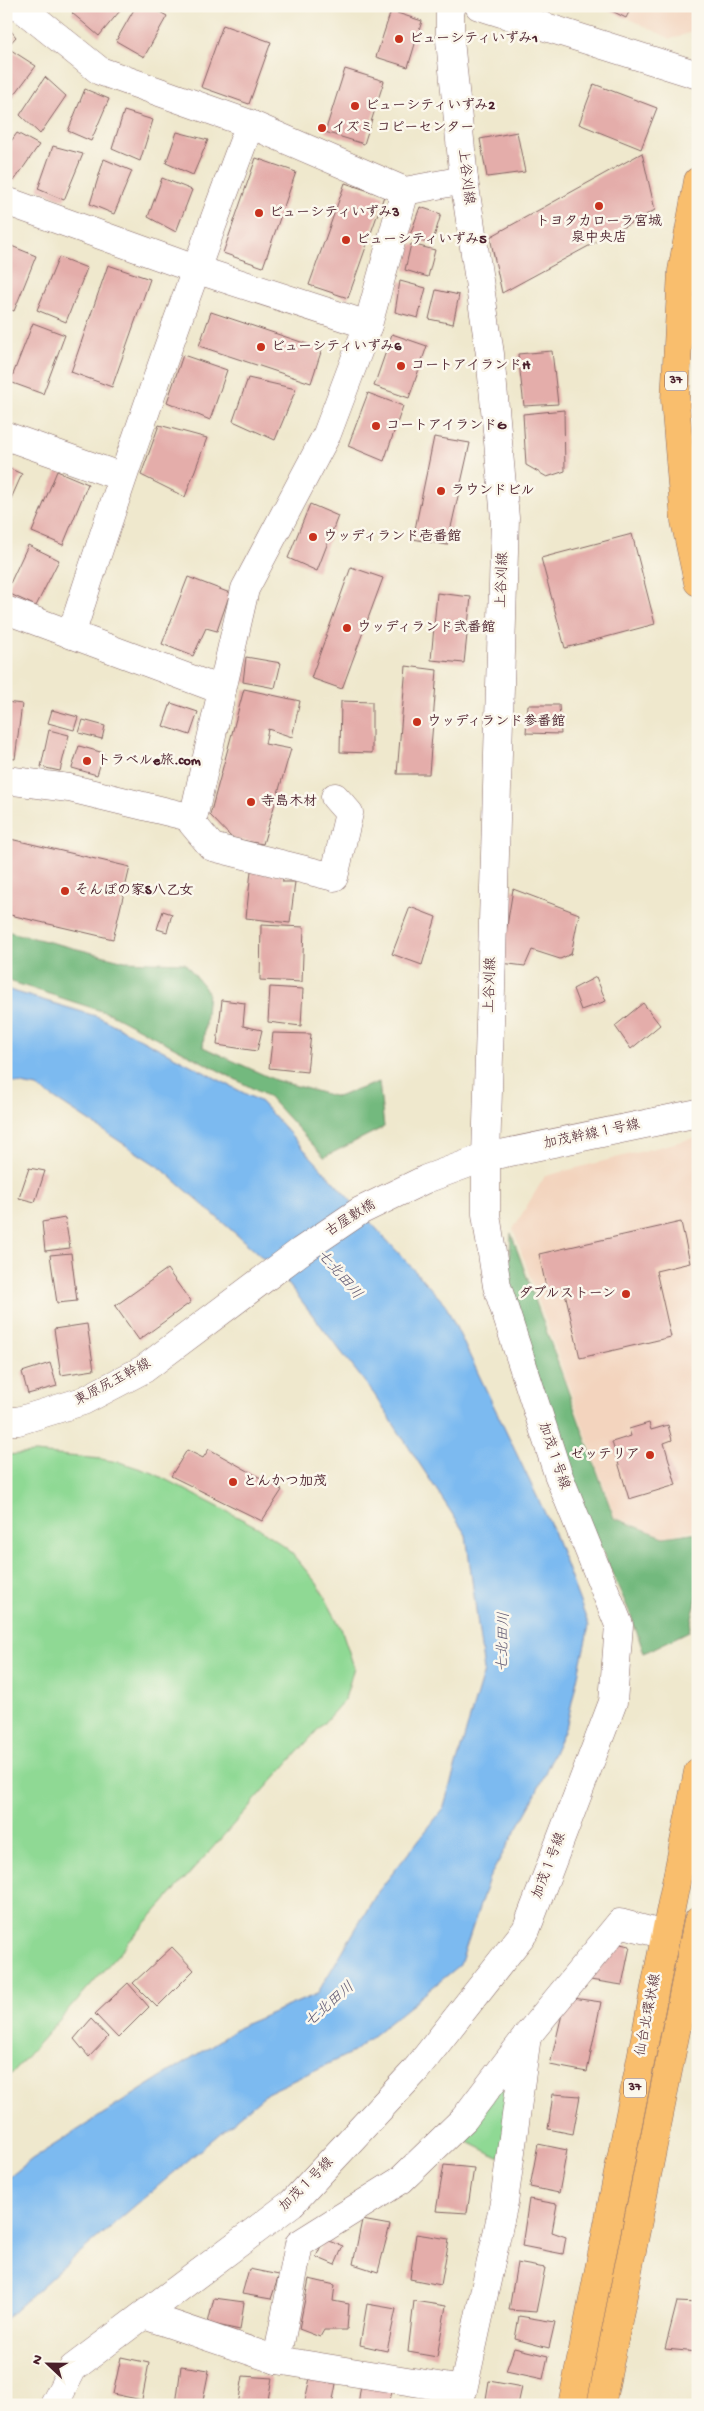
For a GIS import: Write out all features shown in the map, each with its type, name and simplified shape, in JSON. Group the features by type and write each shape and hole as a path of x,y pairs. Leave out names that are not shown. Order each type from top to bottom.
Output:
{"main road":[{"name":"37","path":"698,181 682,271 675,400 685,521 698,582"},
{"name":"仙台北環状線","path":"572,2405 698,1772"},
{"name":"37","path":"601,2405 698,1922"}],"street":[{"path":"19,6 100,71 250,124 405,191 464,180"},
{"name":"上谷刈線","path":"452,6 450,14 450,40 464,180 490,354 505,518 486,1157"},
{"path":"478,6 698,75"},
{"path":"71,635 122,477 195,270 250,124"},
{"path":"335,797 349,812 334,877 212,847 192,823 245,589 328,434 368,325 405,191"},
{"path":"6,201 195,270 368,325"},
{"path":"6,436 122,477"},
{"path":"6,610 221,690"},
{"path":"6,780 69,788 193,818"},
{"name":"加茂幹線１号線","path":"426,1178 486,1157 698,1113"},
{"name":"加茂１号線","path":"54,2405 73,2368 292,2203 415,2071 526,1930 613,1702 619,1625 558,1474 498,1286 486,1214 486,1157"},
{"name":"古屋敷橋","path":"232,1304 302,1250 360,1210 426,1178"},
{"name":"東原尻玉幹線","path":"6,1421 18,1421 83,1401 144,1369 232,1304"},
{"path":"277,2360 299,2244 400,2180 464,2119 527,2036 620,1923 665,1935"},
{"path":"144,2315 277,2360 463,2390 504,2202 527,2036"}],"shaded area":[{"path":"603,6 698,6 698,30 671,39"},
{"path":"698,1137 698,1529 664,1536 615,1517 513,1229 545,1176"}],"green space":[{"path":"6,931 125,961 185,963 208,992 203,1047 275,1080 337,1097 379,1082 384,1127 324,1157 269,1097 111,1014 6,980"},
{"path":"511,1233 614,1518 664,1537 698,1532 698,1593 689,1631 644,1653 630,1613 568,1475 508,1285"},
{"path":"35,1453 101,1459 123,1463 153,1473 259,1528 289,1550 319,1586 341,1628 354,1667 345,1699 6,2080 6,1455"},
{"path":"498,2087 512,2094 500,2158 458,2137"}],"water":[{"name":"七北田川","path":"6,989 99,1017 261,1102 445,1304 552,1528 589,1626 567,1724 531,1804 489,1878 460,1965 353,2052 267,2093 55,2274 6,2319 6,2180 32,2159 245,2024 317,1994 377,1893 443,1809 484,1671 466,1535 374,1394 279,1272 162,1169 37,1087 6,1081"}],"building":[{"path":"78,6 124,6 99,36 72,13"},
{"path":"136,6 149,6 167,16 144,57 116,41"},
{"path":"602,6 632,6 626,18"},
{"name":"ビューシティいずみ1","path":"391,11 422,21 408,67 376,57"},
{"path":"6,25 16,37 6,48"},
{"path":"223,25 271,42 249,104 201,87"},
{"path":"11,50 36,66 6,106 6,55"},
{"name":"ビューシティいずみ2","path":"345,69 384,81 364,144 325,132"},
{"path":"45,77 66,96 40,134 20,115"},
{"path":"594,84 657,108 641,149 579,124"},
{"path":"85,89 109,99 91,141 68,131"},
{"path":"124,111 153,120 140,161 112,149"},
{"path":"177,132 208,140 193,175 166,163"},
{"path":"517,132 525,172 487,177 480,139"},
{"path":"17,133 39,145 14,181 6,175 6,148"},
{"path":"53,146 83,154 64,200 38,189"},
{"path":"642,153 655,210 502,293 490,237"},
{"name":"ビューシティいずみ3","path":"256,158 296,172 263,267 223,253"},
{"path":"104,159 132,171 114,214 90,204"},
{"path":"162,178 192,190 176,232 148,217"},
{"name":"ビューシティいずみ5","path":"345,183 384,196 348,298 309,285"},
{"path":"420,207 441,214 432,244 409,238"},
{"path":"411,244 435,250 428,277 405,270"},
{"path":"9,245 36,256 14,311 6,308 6,251"},
{"path":"59,257 87,268 66,322 37,310"},
{"path":"108,265 150,279 112,387 71,372"},
{"path":"400,281 426,288 418,318 395,312"},
{"path":"436,290 459,295 453,324 429,319"},
{"name":"ビューシティいずみ6","path":"211,312 322,349 311,383 199,346"},
{"path":"33,323 65,335 43,394 10,382"},
{"name":"コートアイランドH","path":"392,334 427,346 409,398 374,386"},
{"path":"552,351 558,404 524,406 518,354"},
{"path":"183,355 227,370 210,420 167,402"},
{"path":"248,378 296,389 275,440 233,421"},
{"name":"コートアイランドG","path":"368,393 403,406 384,461 348,446"},
{"path":"564,410 565,471 547,477 526,465 523,414"},
{"path":"159,425 207,438 185,497 141,475"},
{"name":"ラウンドビル","path":"434,437 470,443 447,545 413,539"},
{"path":"6,467 22,474 6,510"},
{"path":"57,471 88,484 63,545 32,532"},
{"name":"ウッディランド壱番館","path":"310,504 338,516 317,571 288,558"},
{"path":"632,534 655,624 565,648 541,558"},
{"path":"28,545 59,560 36,606 6,592"},
{"name":"ウッディランド弐番館","path":"351,567 383,578 342,689 311,678"},
{"path":"188,577 230,593 217,631 206,628 193,656 162,644"},
{"path":"437,593 471,597 464,663 431,660"},
{"path":"246,657 281,663 275,688 243,682"},
{"name":"ウッディランド参番館","path":"406,666 437,670 429,774 397,774"},
{"path":"244,689 300,701 292,737 268,729 265,744 291,749 263,844 233,839 210,815"},
{"path":"341,701 372,702 372,753 340,752"},
{"path":"6,702 22,704 15,759 6,758"},
{"path":"171,703 198,712 190,735 163,726"},
{"path":"528,705 559,705 561,734 526,733"},
{"path":"52,710 78,717 74,730 48,723"},
{"path":"83,720 105,726 102,739 79,733"},
{"path":"49,730 69,735 60,771 41,767"},
{"path":"79,746 104,753 97,775 72,768"},
{"name":"そんぽの家S八乙女","path":"6,838 130,867 113,939 6,914"},
{"path":"251,871 282,875 283,882 295,882 290,923 246,918"},
{"path":"513,889 579,914 571,954 560,959 532,950 525,966 501,963"},
{"path":"410,907 436,917 422,965 392,954"},
{"path":"163,911 172,914 167,932 157,929"},
{"path":"261,925 304,927 302,982 260,980"},
{"path":"596,977 606,1001 581,1010 573,989"},
{"path":"270,987 303,989 301,1026 268,1022"},
{"path":"222,1000 245,1003 243,1026 262,1030 257,1051 217,1045"},
{"path":"643,1003 660,1025 631,1049 615,1026"},
{"path":"273,1033 311,1034 307,1072 269,1068"},
{"path":"29,1168 45,1171 35,1202 19,1198"},
{"path":"65,1218 70,1248 45,1251 42,1222"},
{"path":"681,1222 690,1263 656,1271 671,1337 580,1358 564,1288 547,1292 539,1254"},
{"path":"71,1253 77,1301 57,1303 50,1255"},
{"path":"167,1269 191,1302 139,1340 115,1306"},
{"path":"87,1324 94,1370 61,1375 54,1329"},
{"path":"50,1363 57,1386 28,1394 22,1372"},
{"path":"649,1423 651,1430 668,1425 672,1440 664,1443 676,1485 629,1499 612,1442 631,1436 629,1429"},
{"path":"209,1449 282,1490 262,1521 171,1476 187,1450 203,1458"},
{"path":"615,1943 630,1946 622,1985 590,1980"},
{"path":"172,1947 194,1970 157,2007 133,1983"},
{"path":"128,1983 149,2007 118,2038 95,2014"},
{"path":"566,1997 601,2002 587,2072 550,2065"},
{"path":"91,2019 108,2037 89,2057 74,2039"},
{"path":"553,2094 580,2096 573,2134 548,2129"},
{"path":"538,2144 567,2150 559,2193 530,2187"},
{"path":"444,2165 474,2168 467,2213 436,2211"},
{"path":"529,2199 557,2204 552,2232 566,2237 563,2254 522,2246"},
{"path":"362,2220 390,2225 378,2272 353,2264"},
{"path":"416,2234 449,2239 441,2285 410,2279"},
{"path":"324,2239 343,2246 335,2265 316,2257"},
{"path":"517,2263 545,2268 536,2312 509,2310"},
{"path":"249,2269 279,2275 271,2299 242,2294"},
{"path":"309,2279 335,2285 333,2301 349,2304 347,2330 324,2330 320,2337 299,2329"},
{"path":"214,2298 244,2302 240,2330 208,2323"},
{"path":"414,2301 446,2306 437,2357 408,2352"},
{"path":"677,2302 698,2303 698,2352 665,2349"},
{"path":"367,2304 396,2309 387,2351 360,2345"},
{"path":"519,2316 555,2322 549,2348 515,2339"},
{"path":"514,2348 548,2356 543,2379 506,2371"},
{"path":"121,2357 149,2363 142,2400 113,2394"},
{"path":"181,2366 209,2370 202,2405 176,2405"},
{"path":"243,2376 272,2378 267,2405 238,2405"},
{"path":"310,2378 336,2384 332,2405 304,2405"},
{"path":"489,2381 522,2387 518,2405 485,2405"},
{"path":"361,2384 392,2391 389,2405 358,2405"},
{"path":"424,2397 454,2403 453,2405 423,2405"}],"place":[{"name":"ビューシティいずみ1","path":"399,39"},
{"name":"ビューシティいずみ2","path":"355,106"},
{"name":"イズミ コピーセンター","path":"322,128"},
{"name":"トヨタカローラ宮城 泉中央店","path":"599,206"},
{"name":"ビューシティいずみ3","path":"259,213"},
{"name":"ビューシティいずみ5","path":"346,240"},
{"name":"ビューシティいずみ6","path":"261,347"},
{"name":"コートアイランドH","path":"401,366"},
{"name":"コートアイランドG","path":"376,426"},
{"name":"ラウンドビル","path":"441,491"},
{"name":"ウッディランド壱番館","path":"313,537"},
{"name":"ウッディランド弐番館","path":"347,628"},
{"name":"ウッディランド参番館","path":"417,722"},
{"name":"トラベルe旅.com","path":"87,761"},
{"name":"寺島木材","path":"251,802"},
{"name":"そんぽの家S八乙女","path":"65,891"},
{"name":"ダブルストーン","path":"626,1294"},
{"name":"ゼッテリア","path":"650,1455"},
{"name":"とんかつ加茂","path":"233,1482"}]}
